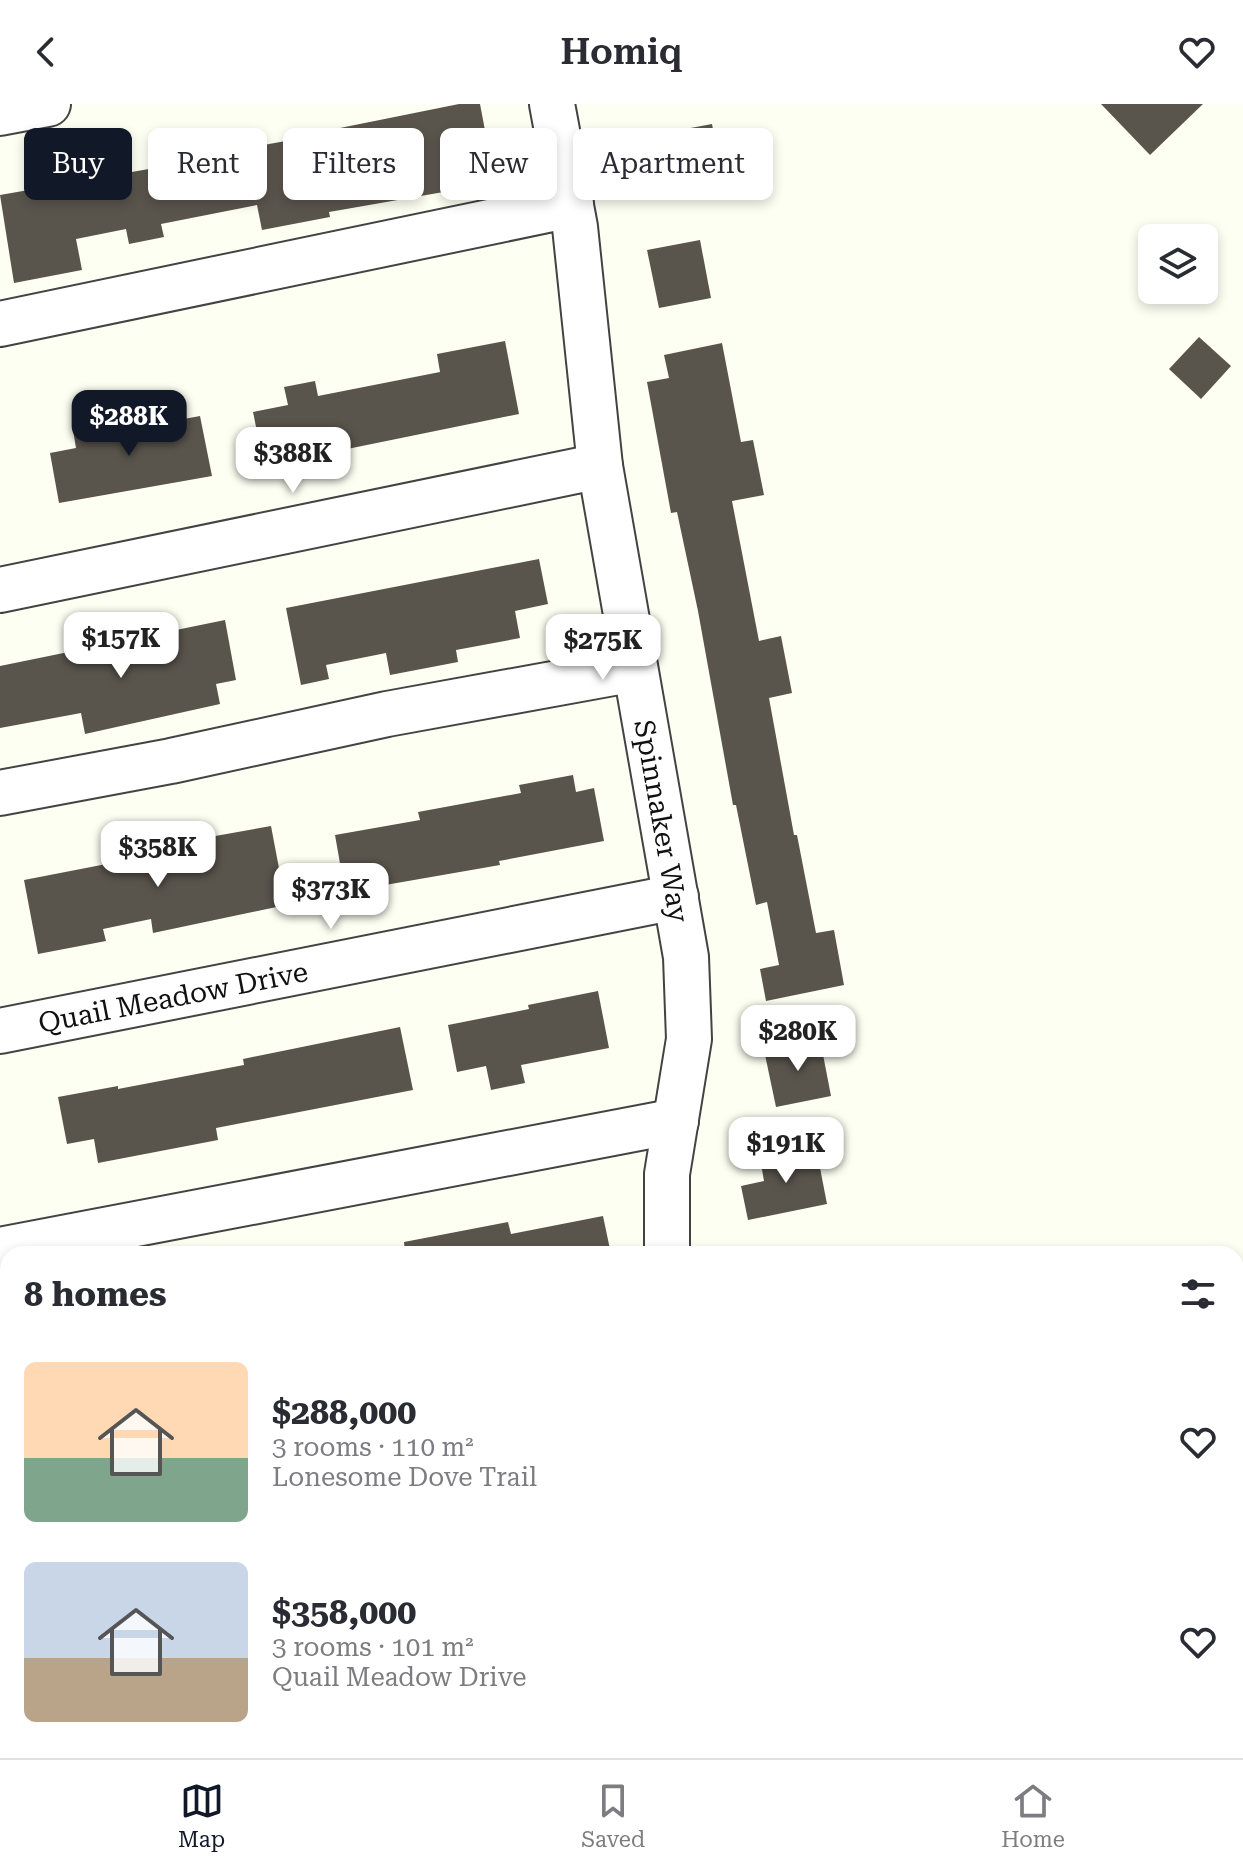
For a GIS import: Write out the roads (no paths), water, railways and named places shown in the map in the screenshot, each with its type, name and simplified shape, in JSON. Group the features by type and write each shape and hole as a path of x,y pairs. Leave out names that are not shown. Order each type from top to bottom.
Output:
{"street":[{"path":"0,113 48,104"},
{"name":"Spinnaker Way","path":"552,104 571,205 600,466 686,957 689,1039 667,1174 667,1246"},
{"path":"0,324 571,205"},
{"path":"0,590 600,466"},
{"path":"0,793 171,761 387,714 635,669"},
{"name":"Quail Meadow Drive","path":"0,1031 676,897"},
{"path":"21,1246 676,1121"}]}
